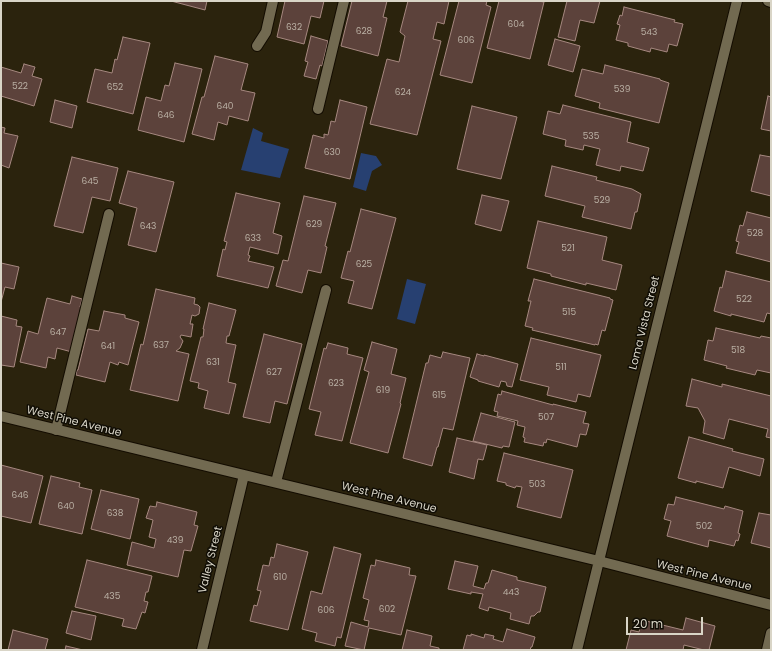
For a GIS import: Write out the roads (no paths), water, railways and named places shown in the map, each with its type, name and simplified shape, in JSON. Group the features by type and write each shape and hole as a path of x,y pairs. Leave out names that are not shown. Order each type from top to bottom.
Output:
{"street":[{"path":"257,46 266,32 273,1"},
{"path":"318,109 344,1"},
{"name":"Loma Vista Street","path":"577,650 737,1"},
{"path":"56,430 109,214"},
{"path":"276,482 326,290"},
{"name":"West Pine Avenue","path":"1,416 276,482 771,605"},
{"name":"Valley Street","path":"202,650 244,475"},
{"path":"767,650 771,632"}],"water":[{"path":"253,128 263,133 261,141 289,149 280,178 241,170"},
{"path":"361,153 376,156 382,165 372,171 366,191 353,187"},
{"path":"407,279 426,284 415,324 397,319"}]}
